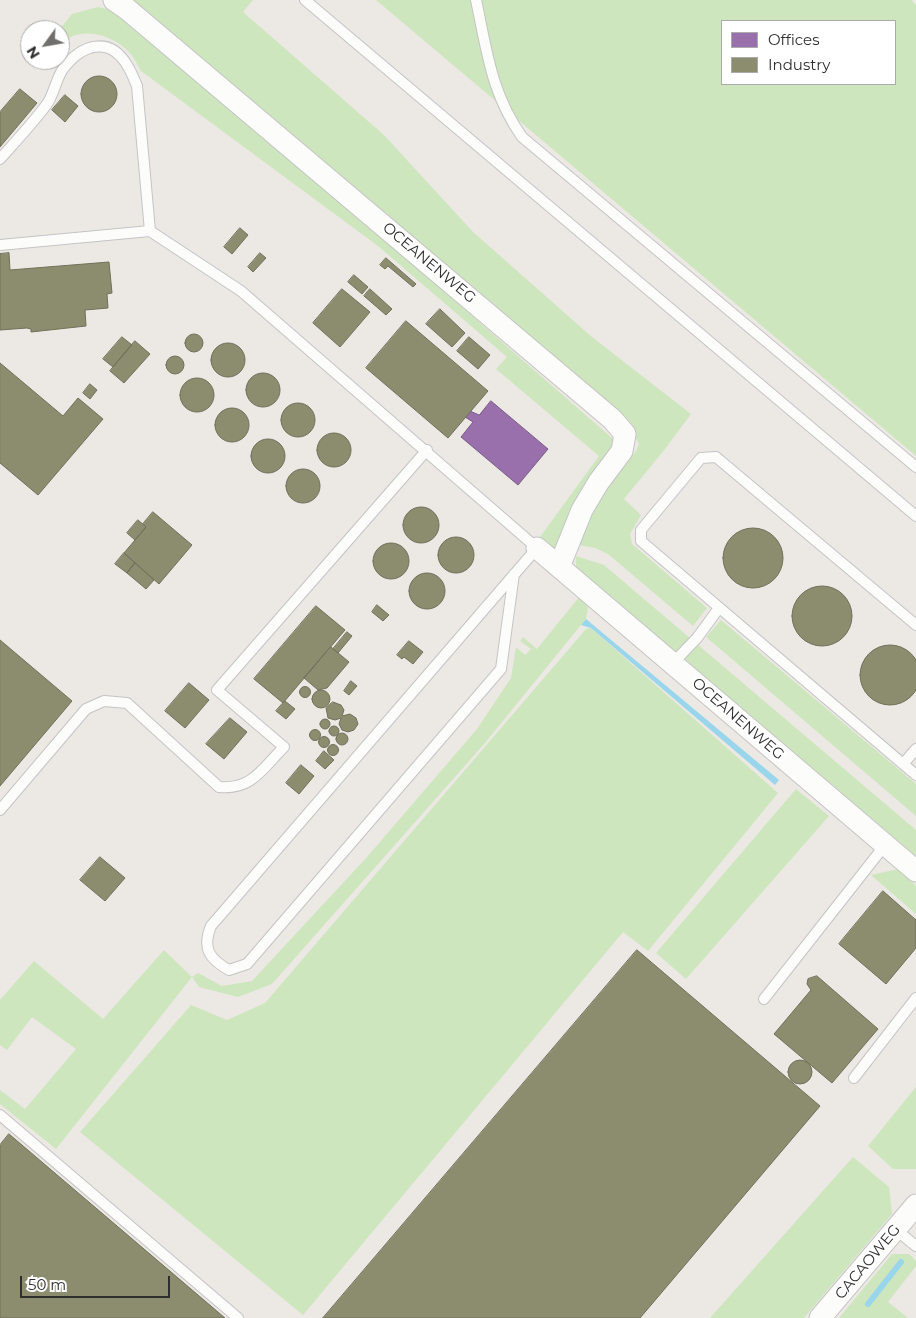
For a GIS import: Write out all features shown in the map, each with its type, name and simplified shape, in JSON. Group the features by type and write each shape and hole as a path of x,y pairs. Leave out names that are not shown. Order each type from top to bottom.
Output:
{"street":[{"name":"OCEANENWEG","path":"114,0 612,418 624,434 622,451 598,483 582,510 559,568"},
{"name":"OCEANENWEG","path":"537,548 916,871"},
{"name":"CACAOWEG","path":"820,1318 916,1206"}],"lane":[{"path":"306,0 916,516"},
{"path":"476,0 494,86 506,116 522,137 916,467"},
{"path":"0,159 48,102 62,71 75,55 90,47 100,46 115,52 127,64 137,86 150,231"},
{"path":"0,245 150,231 241,291 427,450 537,548 514,574 211,926 205,940 210,954 218,964 229,970 247,964 501,669 514,574"},
{"path":"0,810 86,709 104,701 127,703 219,787 234,788 249,783 284,746 217,690 427,450"},
{"path":"916,625 716,457 701,458 641,530 641,541 916,775"},
{"path":"673,663 697,638 720,608"},
{"path":"903,764 916,749"},
{"path":"764,998 885,845"},
{"path":"854,1078 916,998"},
{"path":"0,1115 238,1318"},
{"path":"895,1229 916,1246"}],"green space":[{"path":"123,0 253,0 243,12 384,135 473,232 592,337 691,414 624,499 641,515 630,534 632,544 707,608 693,626 608,554 595,548 578,545 592,508 636,451 639,444 633,433"},
{"path":"376,0 911,0 916,5 916,456"},
{"path":"98,7 116,11 315,179 620,445 555,550 540,537 599,456 496,369 507,357 378,246 141,71 132,55 121,45 104,36 94,34 76,35 70,38 70,20 67,20 72,14"},
{"path":"576,556 604,565 916,830 916,856 576,568"},
{"path":"579,597 588,607 586,619 485,743 272,984 238,997 199,987 192,977 198,973 222,986 252,981 367,857 477,729 511,678 516,647 525,655 531,649 520,641 523,637 537,649"},
{"path":"721,620 916,784 916,816 706,637"},
{"path":"591,628 778,793 648,951 623,932 303,1315 80,1132 191,1005 227,1020 265,1003 586,629"},
{"path":"796,789 829,816 686,979 656,953"},
{"path":"898,869 916,886 916,914 871,875"},
{"path":"164,950 192,977 56,1149 0,1104 0,1090 25,1109 76,1049 32,1017 7,1050 0,1045 0,1000 34,961 103,1019"},
{"path":"916,1087 916,1169 893,1169 868,1146"},
{"path":"853,1157 889,1187 892,1214 804,1318 710,1318"},
{"path":"892,1254 909,1254 916,1261 916,1266 888,1302 908,1318 839,1318"}],"water":[{"path":"586,619 779,780 775,785 591,628 581,625"}],"building: Offices":[{"path":"491,401 548,449 518,485 461,437 473,422 465,417 470,411 479,415"}],"building: Industry":[{"path":"99,76 106,77 112,81 116,87 116,101 112,107 106,111 99,112 92,111 86,107 82,101 81,94 82,87 86,81 92,77"},
{"path":"20,89 37,103 0,147 0,112"},
{"path":"65,95 78,106 65,122 52,110"},
{"path":"240,228 248,235 232,254 224,247"},
{"path":"9,253 10,270 109,262 112,293 107,294 108,308 85,310 86,326 31,332 31,329 27,328 0,330 0,254"},
{"path":"260,253 266,258 253,272 248,267"},
{"path":"386,258 416,284 413,287 388,266 385,269 380,265"},
{"path":"354,275 368,287 362,294 348,282"},
{"path":"342,289 370,312 340,347 313,323"},
{"path":"370,289 392,309 386,315 364,296"},
{"path":"440,309 465,333 452,347 426,324"},
{"path":"406,321 488,391 448,438 366,368"},
{"path":"194,334 200,337 203,343 200,349 194,352 188,349 185,343 188,337"},
{"path":"122,337 132,345 113,367 103,359"},
{"path":"469,337 490,355 478,369 457,351"},
{"path":"135,341 150,354 124,383 110,371"},
{"path":"228,343 235,344 240,348 244,353 244,367 240,372 235,376 228,377 221,376 216,372 212,367 211,360 212,353 216,348 221,344"},
{"path":"175,356 181,359 184,365 181,371 175,374 169,371 166,365 169,359"},
{"path":"0,363 63,416 78,398 103,419 38,495 0,463"},
{"path":"263,373 270,374 275,378 279,383 279,397 275,402 270,406 263,407 256,406 251,402 247,397 246,390 247,383 251,378 256,374"},
{"path":"197,378 204,379 209,383 213,388 213,402 209,407 204,411 197,412 190,411 185,407 181,402 180,395 181,388 185,383 190,379"},
{"path":"90,384 97,390 90,399 83,393"},
{"path":"298,403 305,404 310,408 314,413 314,427 310,432 305,436 298,437 291,436 286,432 282,427 281,420 282,413 286,408 291,404"},
{"path":"232,408 239,409 244,413 248,418 248,432 244,437 239,441 232,442 225,441 220,437 216,432 215,425 216,418 220,413 225,409"},
{"path":"334,433 341,434 346,438 350,443 350,457 346,462 341,466 334,467 327,466 322,462 318,457 317,450 318,443 322,438 327,434"},
{"path":"268,439 275,440 280,444 284,449 284,463 280,468 275,472 268,473 261,472 256,468 252,463 251,456 252,449 256,444 261,440"},
{"path":"303,469 310,470 315,474 319,479 319,493 315,498 310,502 303,503 296,502 291,498 287,493 286,486 287,479 291,474 296,470"},
{"path":"421,507 428,508 434,512 438,518 438,532 434,538 428,542 421,543 414,542 408,538 404,532 403,525 404,518 408,512 414,508"},
{"path":"153,512 192,545 159,584 124,553 146,527 143,524"},
{"path":"138,520 146,527 135,540 127,533"},
{"path":"747,528 759,528 770,533 778,541 783,552 781,570 770,583 759,588 747,588 736,583 728,575 723,564 723,552 728,541 736,533"},
{"path":"456,537 463,538 469,542 473,548 473,562 469,568 463,572 456,573 449,572 443,568 439,562 438,555 439,548 443,542 449,538"},
{"path":"391,543 398,544 404,548 408,554 408,568 404,574 398,578 391,579 384,578 378,574 374,568 373,561 374,554 378,548 384,544"},
{"path":"124,553 135,563 127,573 115,564"},
{"path":"135,563 154,580 146,589 127,573"},
{"path":"427,573 434,574 440,578 444,584 444,598 440,604 434,608 427,609 420,608 414,604 410,598 409,591 410,584 414,578 420,574"},
{"path":"816,586 828,586 839,591 847,599 852,610 850,628 839,641 828,646 816,646 805,641 797,633 792,622 792,610 797,599 805,591"},
{"path":"377,605 389,615 383,621 372,612"},
{"path":"316,606 345,630 283,703 254,679"},
{"path":"347,632 352,636 338,653 333,649"},
{"path":"0,640 72,701 0,786"},
{"path":"409,641 423,652 413,664 404,657 402,659 397,655"},
{"path":"884,646 896,646 907,650 915,658 917,664 917,686 915,692 907,700 896,704 884,704 873,700 865,692 861,681 861,669 865,658 873,650"},
{"path":"331,647 349,662 327,688 318,690 304,678"},
{"path":"351,681 357,686 349,695 344,691"},
{"path":"189,683 209,700 185,728 165,711"},
{"path":"305,686 311,692 305,698 299,692"},
{"path":"321,690 329,695 330,699 325,707 321,708 313,703 312,699 317,691"},
{"path":"285,701 295,709 286,719 276,711"},
{"path":"333,702 341,705 344,710 342,716 350,714 356,718 358,724 354,730 348,732 342,730 339,724 341,718 335,720 328,718 326,708"},
{"path":"230,718 247,732 224,759 206,744"},
{"path":"323,719 327,719 330,724 329,728 323,729 320,726 320,722"},
{"path":"332,726 336,726 339,731 338,735 332,736 329,733 329,729"},
{"path":"315,729 321,735 315,741 309,735"},
{"path":"342,733 348,739 342,745 336,739"},
{"path":"324,736 330,742 324,748 318,742"},
{"path":"333,744 339,750 333,756 327,750"},
{"path":"324,751 334,760 325,769 316,761"},
{"path":"301,765 314,776 299,794 286,783"},
{"path":"100,857 125,878 105,901 80,880"},
{"path":"883,891 916,920 916,948 886,984 839,944"},
{"path":"637,950 820,1106 640,1318 323,1318"},
{"path":"817,976 878,1029 832,1083 774,1034 811,990 807,984 808,979"},
{"path":"800,1060 808,1064 812,1072 808,1080 800,1084 792,1080 788,1072 792,1064"},
{"path":"9,1134 225,1318 0,1318 0,1145"}],"waterway":[{"path":"868,1304 901,1262"}]}
